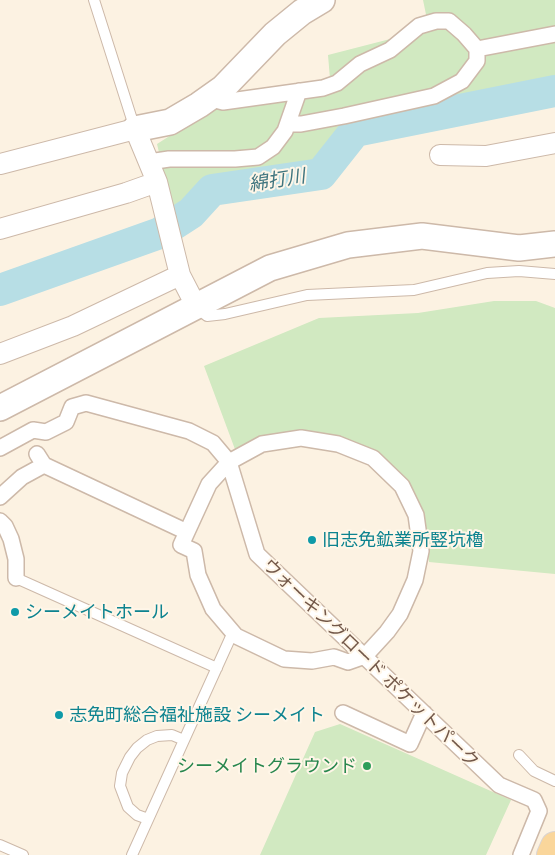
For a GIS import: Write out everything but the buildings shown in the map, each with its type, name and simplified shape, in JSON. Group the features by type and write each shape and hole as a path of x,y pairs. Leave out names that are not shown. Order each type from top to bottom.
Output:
{"main road":[{"path":"551,855 555,846"}],"street":[{"path":"0,164 134,129 170,122 179,118 223,88 275,34 302,12 322,0"},
{"path":"208,98 223,102 323,88 337,82 360,64 390,50 418,26 436,21 449,21 478,49 477,61 462,81 434,96 344,116 301,124 288,124"},
{"path":"478,49 555,34"},
{"path":"148,162 258,157 273,147 285,131 299,91"},
{"path":"134,129 158,182 180,275 196,306"},
{"path":"440,155 486,156 555,143"},
{"path":"0,229 158,182"},
{"path":"0,408 270,268 348,244 422,236 519,248 555,244"},
{"path":"0,354 73,326 180,275"},
{"name":"ウォーキングロード ポケットパーク","path":"0,448 33,430 46,432 66,422 72,407 86,403 189,431 213,443 229,462 257,554 499,784 534,800 539,811 521,855"},
{"path":"301,438 338,444 373,458 402,486 416,515 420,551 415,580 400,614 387,632 365,656 348,662 334,656 312,661 284,659 236,636 213,609 198,575 194,551 181,545 186,532 209,484 229,462 262,444 301,438"},
{"path":"0,497 40,459 186,532"},
{"path":"0,521 12,539 16,559 16,578"},
{"path":"343,713 410,744 424,713"}],"lane":[{"path":"94,0 134,129"},
{"path":"196,306 207,316 225,314 307,295 414,290 487,273 555,274"},
{"path":"16,578 217,668"},
{"path":"132,855 233,632"},
{"path":"148,820 137,815 128,807 120,786 122,773 136,748 147,740 157,736 172,735 184,740"},
{"path":"519,755 534,771 555,782"},
{"path":"0,844 23,855"}],"green space":[{"path":"423,0 555,0 555,95 348,127 317,172 201,192 175,220 157,144 212,109 331,91 328,55 429,29"},
{"path":"494,301 536,301 555,308 555,574 429,562 425,523 410,488 337,438 236,452 204,366 319,318 418,313"},
{"name":"シーメイトグラウンド","path":"340,724 511,800 486,855 260,855 315,732"}],"waterway":[{"name":"綿打川","path":"0,290 160,233 191,213 212,190 321,174 355,131 555,91"}],"place":[{"name":"旧志免鉱業所竪坑櫓","path":"312,540"},
{"name":"シーメイトホール","path":"15,612"},
{"name":"志免町総合福祉施設 シーメイト","path":"59,715"},
{"name":"シーメイトグラウンド","path":"367,766"}]}
